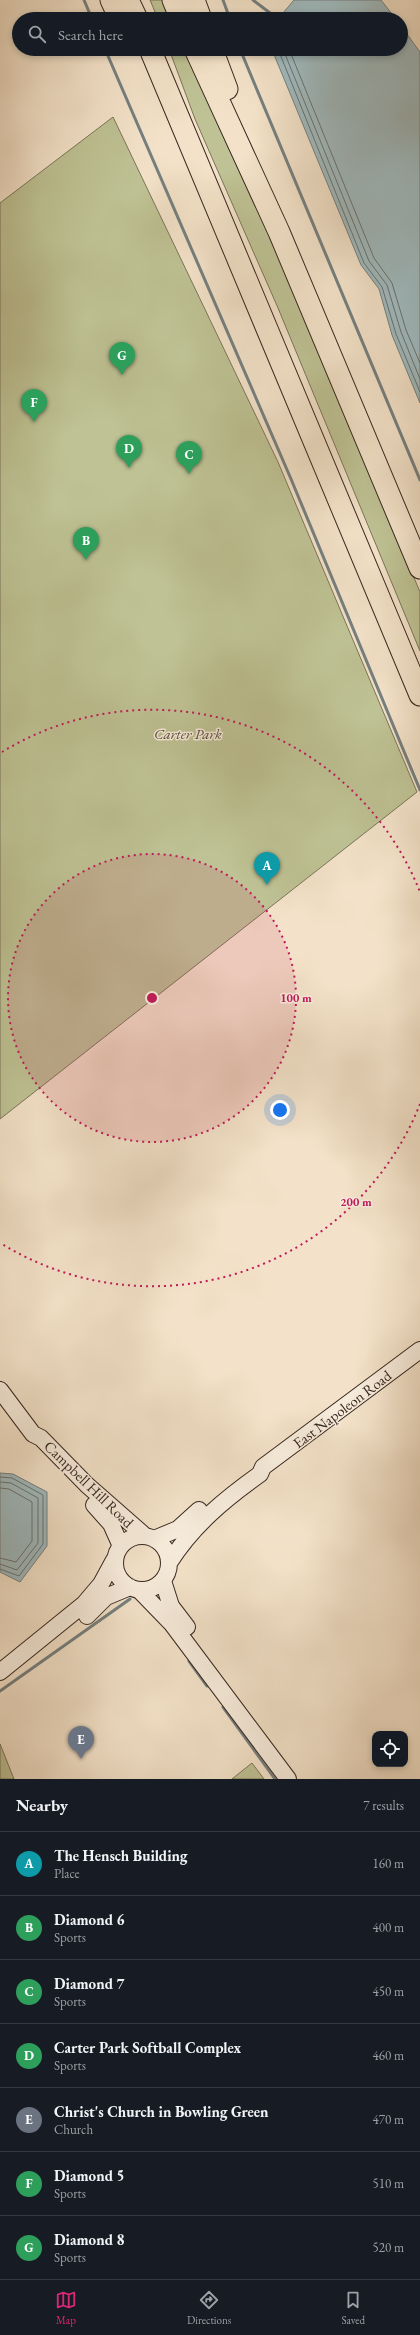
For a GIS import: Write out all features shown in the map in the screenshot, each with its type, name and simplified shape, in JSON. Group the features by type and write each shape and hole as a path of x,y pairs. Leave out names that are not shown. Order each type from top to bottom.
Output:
{"highway":[{"path":"110,0 116,12"},
{"path":"128,0 134,12"},
{"path":"173,0 178,12"},
{"path":"194,0 198,12"},
{"path":"137,56 182,154 233,247"},
{"path":"153,56 420,695"},
{"path":"198,56 279,232 420,568"},
{"path":"215,56 279,232"}],"main road":[{"name":"East Napoleon Road","path":"169,1563 184,1542 210,1513 260,1474 263,1468 420,1350"},
{"name":"Campbell Hill Road","path":"0,1390 33,1434 41,1438 87,1485 149,1537"},
{"name":"Campbell Hill Road","path":"33,1434 34,1442 40,1449 106,1517 120,1544"},
{"name":"East Napoleon Road","path":"149,1537 178,1529 225,1488 255,1469 263,1468"},
{"path":"0,1672 32,1648 34,1643 84,1604 101,1584 114,1560 120,1544 130,1537 149,1537 162,1546 169,1563 167,1574 163,1581 151,1589 135,1588 106,1597 80,1623 58,1638 38,1648 32,1648"},
{"path":"114,1560 118,1576 135,1588 172,1624 205,1670 211,1674 288,1779"},
{"path":"163,1581 171,1606 203,1652 211,1674"}],"green space":[{"path":"150,0 172,0 177,12 155,12"},
{"path":"172,56 196,56 420,592 420,651 278,308 195,119"},
{"name":"Carter Park","path":"113,117 278,462 417,792 0,1119 0,203"},
{"path":"0,1744 14,1779 0,1779"},
{"path":"252,1763 264,1779 232,1779"}],"water":[{"path":"294,0 381,0 390,12 284,12"},
{"path":"408,36 420,52 420,403 392,335 379,289 361,265 275,57 408,56"},
{"path":"0,1473 13,1474 47,1492 47,1546 20,1582 0,1572"}],"waterway":[{"path":"84,0 89,12"},
{"path":"223,0 227,12"},
{"path":"253,0 269,12"},
{"path":"108,56 291,479 420,790"},
{"path":"243,56 420,480"},
{"path":"0,1691 130,1599"},
{"path":"189,1661 207,1686"},
{"path":"223,1707 275,1779"}],"place":[{"name":"Diamond 8","path":"122,375"},
{"name":"Diamond 5","path":"34,422"},
{"name":"Carter Park Softball Complex","path":"129,468"},
{"name":"Diamond 7","path":"189,474"},
{"name":"Diamond 6","path":"86,560"},
{"name":"The Hensch Building","path":"267,885"},
{"name":"Christ's Church in Bowling Green","path":"81,1759"}]}
